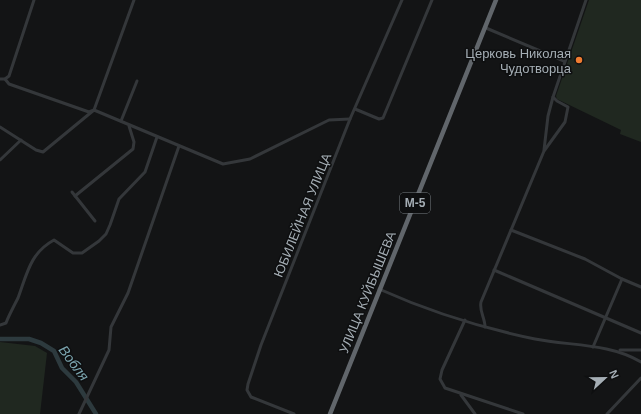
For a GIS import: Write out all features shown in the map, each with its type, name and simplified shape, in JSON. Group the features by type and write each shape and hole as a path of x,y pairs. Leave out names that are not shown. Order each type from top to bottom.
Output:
{"highway":[{"name":"УЛИЦА КУЙБЫШЕВА","path":"330,414 496,0"}],"street":[{"path":"0,79 5,79 9,76 34,0"},
{"path":"0,127 43,152 94,110 134,0"},
{"name":"ЮБИЛЕЙНАЯ УЛИЦА","path":"294,414 251,397 247,390 260,345 350,119 402,0"},
{"path":"355,110 383,118 432,0"},
{"path":"544,152 548,116 553,96 586,0"},
{"path":"486,28 564,61"},
{"path":"5,79 9,84 89,112 94,110 121,121 129,126 223,164 238,162 267,152 329,120 350,119"},
{"path":"121,121 137,81"},
{"path":"485,327 485,319 480,306 494,270 544,152 565,122 568,107 557,101 553,96"},
{"path":"75,196 133,150 133,137 129,126"},
{"path":"0,325 6,323 18,298 29,264 40,249 54,240 73,253 82,253 106,234 119,199 145,172 157,137"},
{"path":"0,160 21,140"},
{"path":"79,414 109,350 111,327 128,292 179,146"},
{"path":"72,192 95,221"},
{"path":"511,230 585,259 622,279 641,287"},
{"path":"494,270 641,332"},
{"path":"593,347 622,279"},
{"path":"379,290 485,327 542,340 616,350 641,350"},
{"path":"464,320 440,375 442,384 445,388 460,394 523,414"},
{"path":"616,350 641,362"},
{"path":"607,414 641,378"},
{"path":"460,394 475,414"}],"shaded area":[{"path":"589,0 641,0 641,142 620,134 621,130 557,99 556,96"},
{"path":"0,342 35,346 47,353 40,414 0,414"}],"waterway":[{"name":"Вобля","path":"0,339 29,339 41,343 54,351 62,368 76,382 96,414"}],"place":[{"name":"Церковь Николая Чудотворца","path":"579,60"}]}
